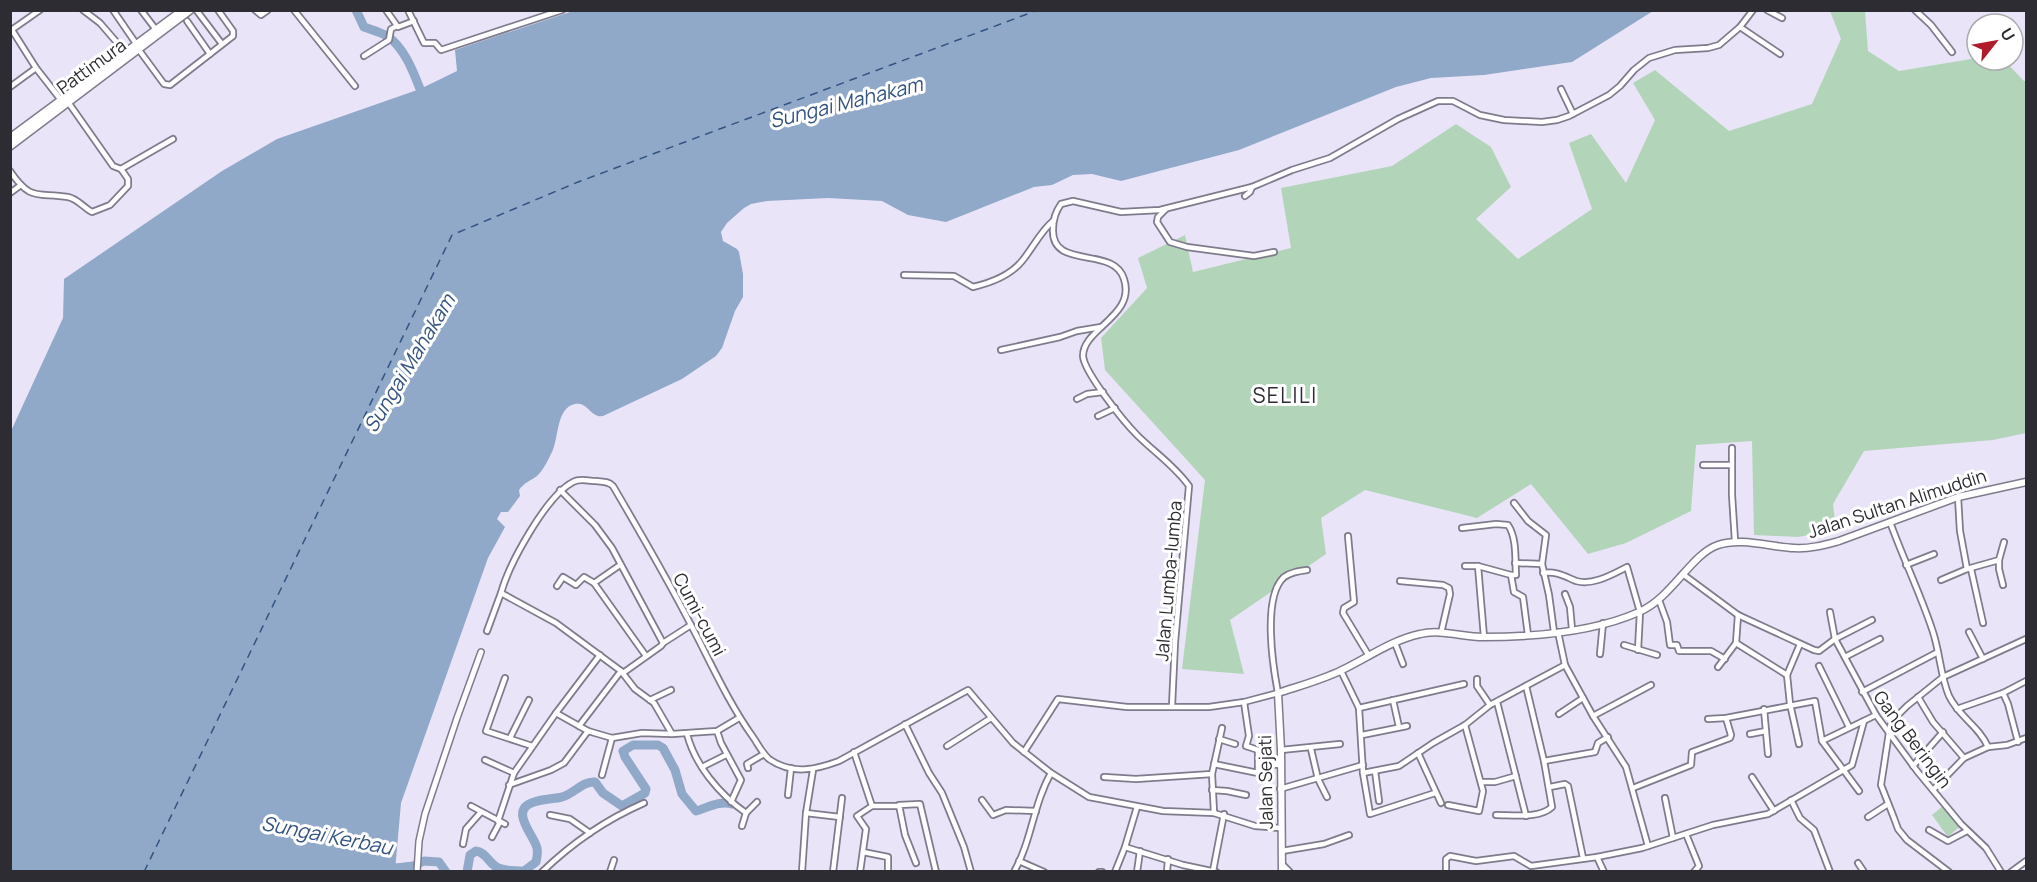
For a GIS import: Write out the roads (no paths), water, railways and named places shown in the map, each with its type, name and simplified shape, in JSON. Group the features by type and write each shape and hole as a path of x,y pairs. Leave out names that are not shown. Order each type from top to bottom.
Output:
{"main road":[{"name":"Pattimura","path":"147,41 183,10"},
{"name":"Pattimura","path":"64,101 190,10"},
{"name":"Pattimura","path":"10,146 27,129 126,53 138,48"},
{"name":"Pattimura","path":"10,138 27,129"},
{"name":"Jalan Sultan Alimuddin","path":"1278,693 1341,671 1395,643 1418,634 1441,633 1484,637 1528,635 1603,623 1640,612 1659,600 1710,548 1735,541 1791,548 1812,548 1839,541 1958,497 2026,482"},
{"name":"Jalan Sejati","path":"1278,693 1282,872"}],"street":[{"path":"82,10 100,23 126,53"},
{"path":"113,10 164,84 170,85 233,37 234,34 218,10"},
{"path":"141,10 157,31"},
{"path":"255,10 261,15 268,10"},
{"path":"294,10 355,86"},
{"path":"386,10 397,26"},
{"path":"408,10 423,41 426,44 436,43 441,51 562,10"},
{"path":"904,275 954,276 973,287 983,285 1017,267 1054,220 1059,207 1066,201 1121,212 1166,209 1252,187 1292,170 1330,158 1398,119 1438,101 1453,101 1480,115 1504,120 1542,122 1557,120 1609,95 1649,58 1675,50 1715,47 1740,27 1753,10"},
{"path":"1767,10 1782,18"},
{"path":"197,11 222,44"},
{"path":"1918,11 1952,52"},
{"path":"10,171 21,185 36,196 73,199 90,212 110,206 128,186 128,179 121,169 113,166 36,68 11,31 36,12"},
{"path":"187,21 210,54"},
{"path":"364,56 390,37 391,29 414,21"},
{"path":"1740,27 1780,54"},
{"path":"10,87 36,68"},
{"path":"1561,89 1573,114"},
{"path":"121,169 173,139"},
{"path":"10,193 21,185"},
{"path":"1245,196 1252,187"},
{"path":"1166,209 1158,217 1157,222 1170,242 1186,247 1254,256 1274,252"},
{"name":"Jalan Lumba-lumba","path":"1054,220 1053,237 1058,247 1066,253 1107,261 1120,270 1124,278 1126,287 1117,313 1090,339 1083,354 1088,370 1136,434 1177,471 1189,486 1172,675 1172,706"},
{"path":"1001,350 1102,327"},
{"path":"1077,399 1087,394 1103,392"},
{"path":"1098,416 1115,408"},
{"path":"1731,448 1735,541"},
{"path":"1703,465 1731,465"},
{"name":"Cumi-cumi","path":"560,490 577,480 610,483 691,625 739,718 764,754 772,760 791,768 813,770 839,761 967,690 1013,743 1081,794 1095,799 1163,811 1224,814 1255,826 1280,828"},
{"path":"487,631 501,593 525,541 560,490 595,525 612,548 663,643"},
{"path":"1958,497 1960,531 1983,623"},
{"path":"1514,503 1528,521 1546,535 1543,573 1565,665 1593,716 1626,767 1648,846"},
{"path":"1890,522 1928,616 1942,677 1949,696 1957,709 1979,731 1988,747"},
{"path":"1462,528 1508,525 1513,533 1515,576 1478,566 1465,566"},
{"path":"1348,536 1354,602 1344,608 1343,613 1369,656"},
{"path":"2003,585 1999,560 2004,542"},
{"path":"1906,565 1934,554"},
{"path":"1941,580 1999,560"},
{"path":"1515,563 1542,564"},
{"path":"594,583 620,565"},
{"path":"1478,566 1484,637"},
{"path":"1543,573 1552,571 1586,582 1611,575 1627,567 1640,612 1638,650"},
{"path":"1278,693 1272,660 1272,609 1281,580 1292,572 1307,570"},
{"path":"1511,575 1514,592 1523,597 1528,635"},
{"path":"1684,575 1738,615 1819,651 1835,639 1872,620"},
{"path":"557,586 562,577 576,585 584,577 594,583 646,656"},
{"path":"1400,581 1443,585 1449,588 1450,594 1441,633"},
{"path":"501,593 556,623 622,672 635,689 657,706 672,734"},
{"path":"1565,594 1570,607 1572,629"},
{"path":"1659,600 1665,613 1670,645 1677,645 1679,651 1711,651 1725,658"},
{"name":"Gang Beringin","path":"1830,612 1835,639 1876,715 1967,831 1986,848 2001,872"},
{"path":"1718,667 1736,643 1738,615"},
{"path":"1600,654 1603,623"},
{"path":"579,726 622,672 691,625"},
{"path":"1969,632 1983,659"},
{"path":"1845,657 1880,639"},
{"path":"1949,872 1907,840 1898,829 1881,785 1889,732 1897,716 1942,677 2026,639"},
{"path":"1395,643 1404,664"},
{"path":"1736,643 1786,675"},
{"path":"1799,744 1786,675 1800,644"},
{"path":"1624,645 1657,655"},
{"path":"417,870 425,814 481,652"},
{"path":"1862,692 1938,652"},
{"path":"492,837 501,822 514,773 600,655"},
{"path":"1363,773 1399,766 1466,725 1490,705 1565,665"},
{"path":"1819,666 1849,727"},
{"path":"1341,671 1359,708 1363,773 1369,812 1372,815 1435,793"},
{"path":"505,678 486,731 532,746"},
{"path":"1477,679 1477,686 1490,705"},
{"path":"1957,709 2002,693 2026,681"},
{"path":"1359,708 1464,684"},
{"path":"1496,815 1526,816 1552,809 1550,787 1526,686"},
{"path":"1593,716 1651,686"},
{"path":"650,700 671,690"},
{"name":"Jalan Sultan Alimuddin","path":"1172,706 1209,707 1244,702 1278,693"},
{"path":"2002,693 2008,704 2018,742"},
{"path":"1918,697 1933,722 1964,758"},
{"path":"1559,714 1583,698"},
{"path":"1024,752 1058,699 1127,707 1172,706"},
{"path":"510,738 529,700"},
{"path":"1393,700 1399,727"},
{"path":"1708,719 1726,718 1815,701 1822,741 1860,791"},
{"path":"1214,764 1256,774 1258,750 1246,746 1249,736 1244,702"},
{"path":"1497,702 1526,816"},
{"path":"1764,710 1768,754"},
{"path":"556,713 588,731 612,738 642,733 687,734 717,731 739,718"},
{"path":"1822,741 1876,715"},
{"path":"947,746 991,718"},
{"path":"1633,788 1691,765 1692,752 1730,738 1726,718"},
{"path":"1446,872 1446,859 1450,856 1486,861 1514,856 1531,866 1597,857 1648,846 1713,825 1765,815 1845,770 1854,762 1864,721"},
{"path":"904,724 942,793 964,846 971,872"},
{"path":"1448,805 1479,811 1483,791 1466,725"},
{"path":"1362,735 1407,726"},
{"path":"1214,813 1212,774 1222,728"},
{"path":"509,785 564,763 588,731"},
{"path":"717,731 726,755 741,780 731,802"},
{"path":"1750,734 1766,731"},
{"path":"1913,765 1943,732"},
{"path":"687,734 690,745 702,767 731,802 746,813"},
{"path":"1544,761 1595,752 1598,743 1608,737"},
{"path":"602,775 612,738"},
{"path":"1934,790 1964,758 1988,747 2018,742 2026,738"},
{"path":"1219,739 1235,744"},
{"path":"1281,750 1311,749 1340,744"},
{"path":"1311,749 1318,779 1327,797"},
{"path":"854,752 872,806"},
{"path":"1418,753 1441,802"},
{"path":"748,768 747,764 764,754"},
{"path":"702,767 726,755"},
{"path":"485,760 514,773"},
{"path":"1258,764 1281,765"},
{"path":"1280,789 1363,765"},
{"path":"788,795 791,768"},
{"path":"802,872 806,813 813,770"},
{"path":"1375,771 1378,801"},
{"path":"1014,872 1041,791 1051,773"},
{"path":"1104,777 1136,779 1212,774"},
{"path":"1481,782 1495,782 1516,776"},
{"path":"1752,777 1774,811"},
{"path":"1550,787 1565,784 1569,786 1583,858"},
{"path":"1212,790 1227,790 1246,795"},
{"path":"833,872 842,798"},
{"path":"1665,798 1673,838"},
{"path":"982,800 993,814 1006,810 1036,811"},
{"path":"1791,800 1800,818 1814,830 1830,872"},
{"path":"742,826 746,813 757,802"},
{"path":"542,872 558,856 590,832 618,814 644,803"},
{"path":"860,872 866,829 857,816 872,806 921,804 936,872"},
{"path":"1868,817 1888,804"},
{"path":"471,806 501,822"},
{"path":"898,806 905,835 916,863"},
{"path":"1115,872 1137,807"},
{"path":"463,844 466,829 481,812"},
{"path":"806,813 840,817"},
{"path":"1125,847 1214,871 1224,814"},
{"path":"550,815 570,819 590,832"},
{"path":"1929,830 1948,841 1967,831"},
{"path":"1686,834 1699,866 1694,872"},
{"path":"1282,851 1324,844 1349,835"},
{"path":"1137,872 1140,851"},
{"path":"863,852 888,856 888,872"},
{"path":"1597,857 1604,872"},
{"path":"1167,872 1168,859"},
{"path":"610,872 614,860"},
{"path":"1019,861 1044,872"},
{"path":"2011,872 2026,861"},
{"path":"1858,863 1864,872"},
{"path":"1282,864 1290,872"}],"water":[{"name":"Sungai Mahakam","path":"573,11 1653,11 1572,62 1484,75 1431,78 1396,87 1239,150 1121,181 1092,174 1073,175 1052,185 1034,187 946,222 908,215 882,201 828,198 751,204 727,223 721,232 723,241 739,252 743,274 743,297 735,311 722,348 716,356 682,379 603,416 595,415 583,405 575,404 569,407 561,417 552,452 544,468 537,476 525,483 519,490 520,496 508,512 501,512 497,519 505,527 488,558 401,803 395,871 11,871 11,431 63,318 64,279 222,171 277,139 420,89 457,71 455,50"}],"waterway":[{"path":"356,10 364,27 387,36 398,46 420,89"},
{"name":"Sungai Kerbau","path":"467,872 470,855 476,851 498,868 505,870 524,871 536,862 537,848 523,817 523,811 534,802 562,797 590,782 595,782 603,793 622,806 645,793 646,789 623,751 633,745 658,745 663,748 675,770 682,794 696,811 718,804 732,804"},
{"name":"Sungai Kerbau","path":"386,866 396,868 413,866 424,861 439,862 446,872"}],"district":[{"name":"SELILI","path":"1285,395"}]}
